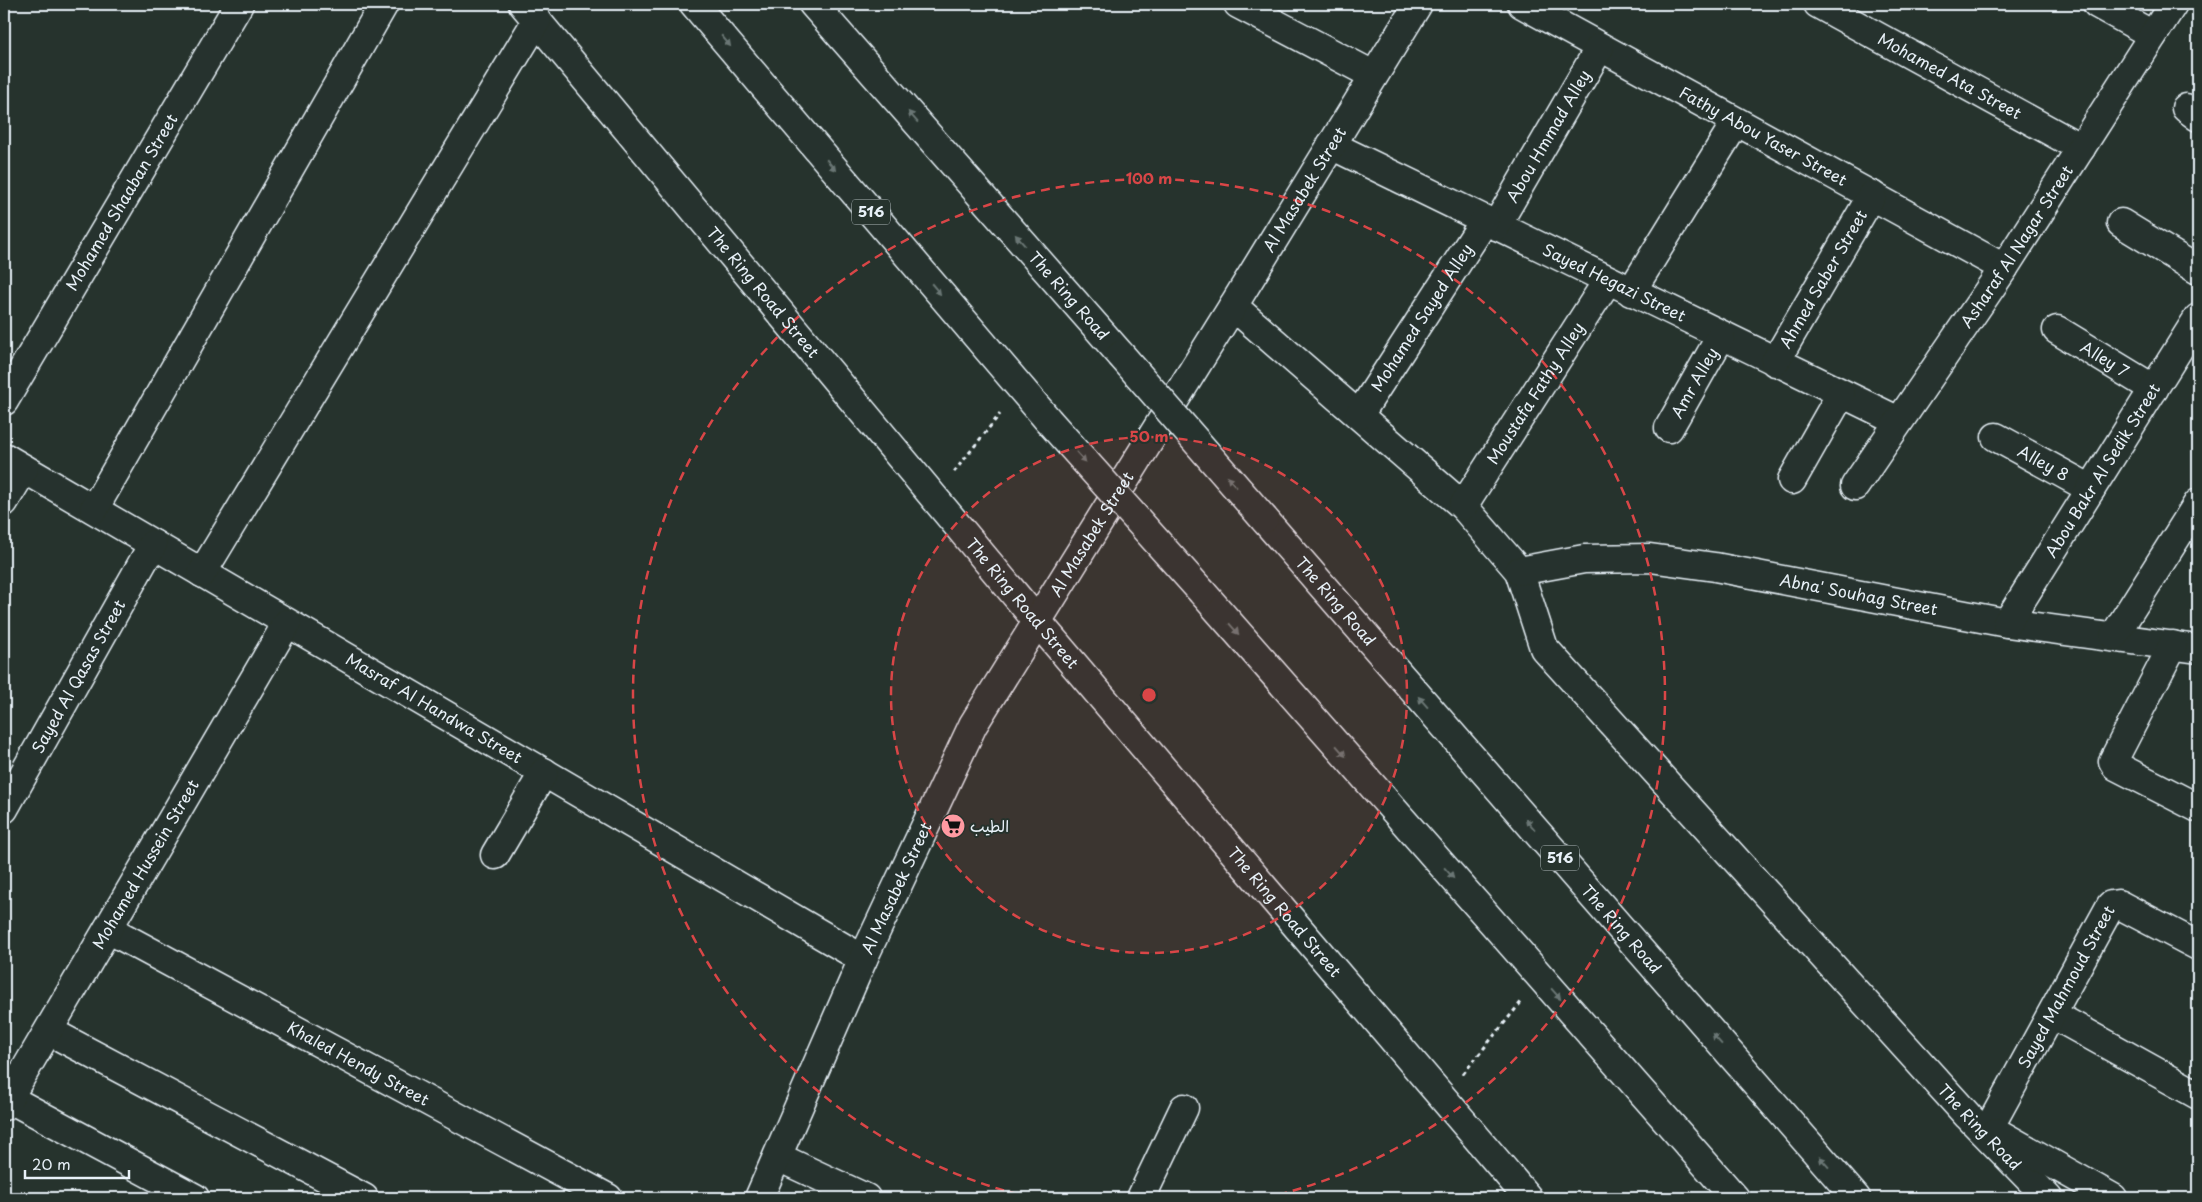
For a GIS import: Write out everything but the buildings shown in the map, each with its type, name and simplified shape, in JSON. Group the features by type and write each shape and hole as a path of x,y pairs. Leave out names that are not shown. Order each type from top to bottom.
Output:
{"main road":[{"name":"Mohamed Shaaban Street","path":"4,400 239,4"},
{"path":"94,510 384,4"},
{"name":"516","path":"694,4 1020,388 1735,1198"},
{"name":"The Ring Road","path":"813,4 1122,355 1856,1198"},
{"path":"1238,4 1373,75"},
{"name":"Al Masabek Street","path":"759,1198 862,959 973,725 1234,306 1330,145 1418,4"},
{"name":"Fathy Abou Yaser Street","path":"1522,4 2004,268"},
{"name":"Mohamed Ata Street","path":"1818,4 2081,148"},
{"path":"2097,4 2153,35"},
{"name":"Asharaf Al Nagar Street","path":"1855,486 2004,268 2173,4"},
{"path":"202,573 530,12"},
{"name":"The Ring Road Street","path":"530,12 1037,621 1528,1198"},
{"name":"Abou Hmmad Alley","path":"1490,223 1600,47"},
{"name":"Moustafa Fathy Alley","path":"1463,506 1736,122"},
{"name":"Sayed Hegazi Street","path":"1330,145 1899,421"},
{"name":"Ahmed Saber Street","path":"1775,362 1872,195"},
{"name":"Mohamed Sayed Alley","path":"1359,415 1490,223"},
{"path":"2121,223 2198,270"},
{"name":"The Ring Road","path":"1234,306 1463,506 1519,570 1544,648 2048,1198"},
{"name":"Abou Bakr Al Sedik Street","path":"2007,623 2198,318"},
{"name":"Alley 7","path":"2057,330 2154,389"},
{"name":"Amr Alley","path":"1669,428 1721,336"},
{"path":"1792,480 1841,394"},
{"name":"Alley 8","path":"1996,437 2091,489"},
{"path":"4,502 14,463"},
{"name":"Masraf Al Handwa Street","path":"14,463 862,959"},
{"path":"2114,636 2198,503"},
{"name":"Sayed Al Qasas Street","path":"4,809 152,544"},
{"name":"Abna' Souhag Street","path":"1519,570 1584,559 1650,558 1716,567 2007,623 2186,647"},
{"name":"Mohamed Hussein Street","path":"6,1102 287,623"},
{"path":"2186,647 2113,760 2116,766 2198,808"},
{"path":"494,855 544,772"},
{"name":"Sayed Mahmoud Street","path":"1979,1122 2052,1014 2111,905 2114,904 2198,946"},
{"name":"Khaled Hendy Street","path":"108,929 608,1198"},
{"path":"2052,1014 2198,1095"},
{"path":"49,1031 364,1198"},
{"path":"6,1102 195,1198"},
{"path":"1141,1198 1184,1108"},
{"path":"1979,1122 2113,1198"},
{"path":"778,1156 866,1198"}],"path":[{"path":"952,475 1020,388"},
{"path":"1457,1082 1541,978"}],"place":[{"name":"الطيب","path":"953,826"}]}
